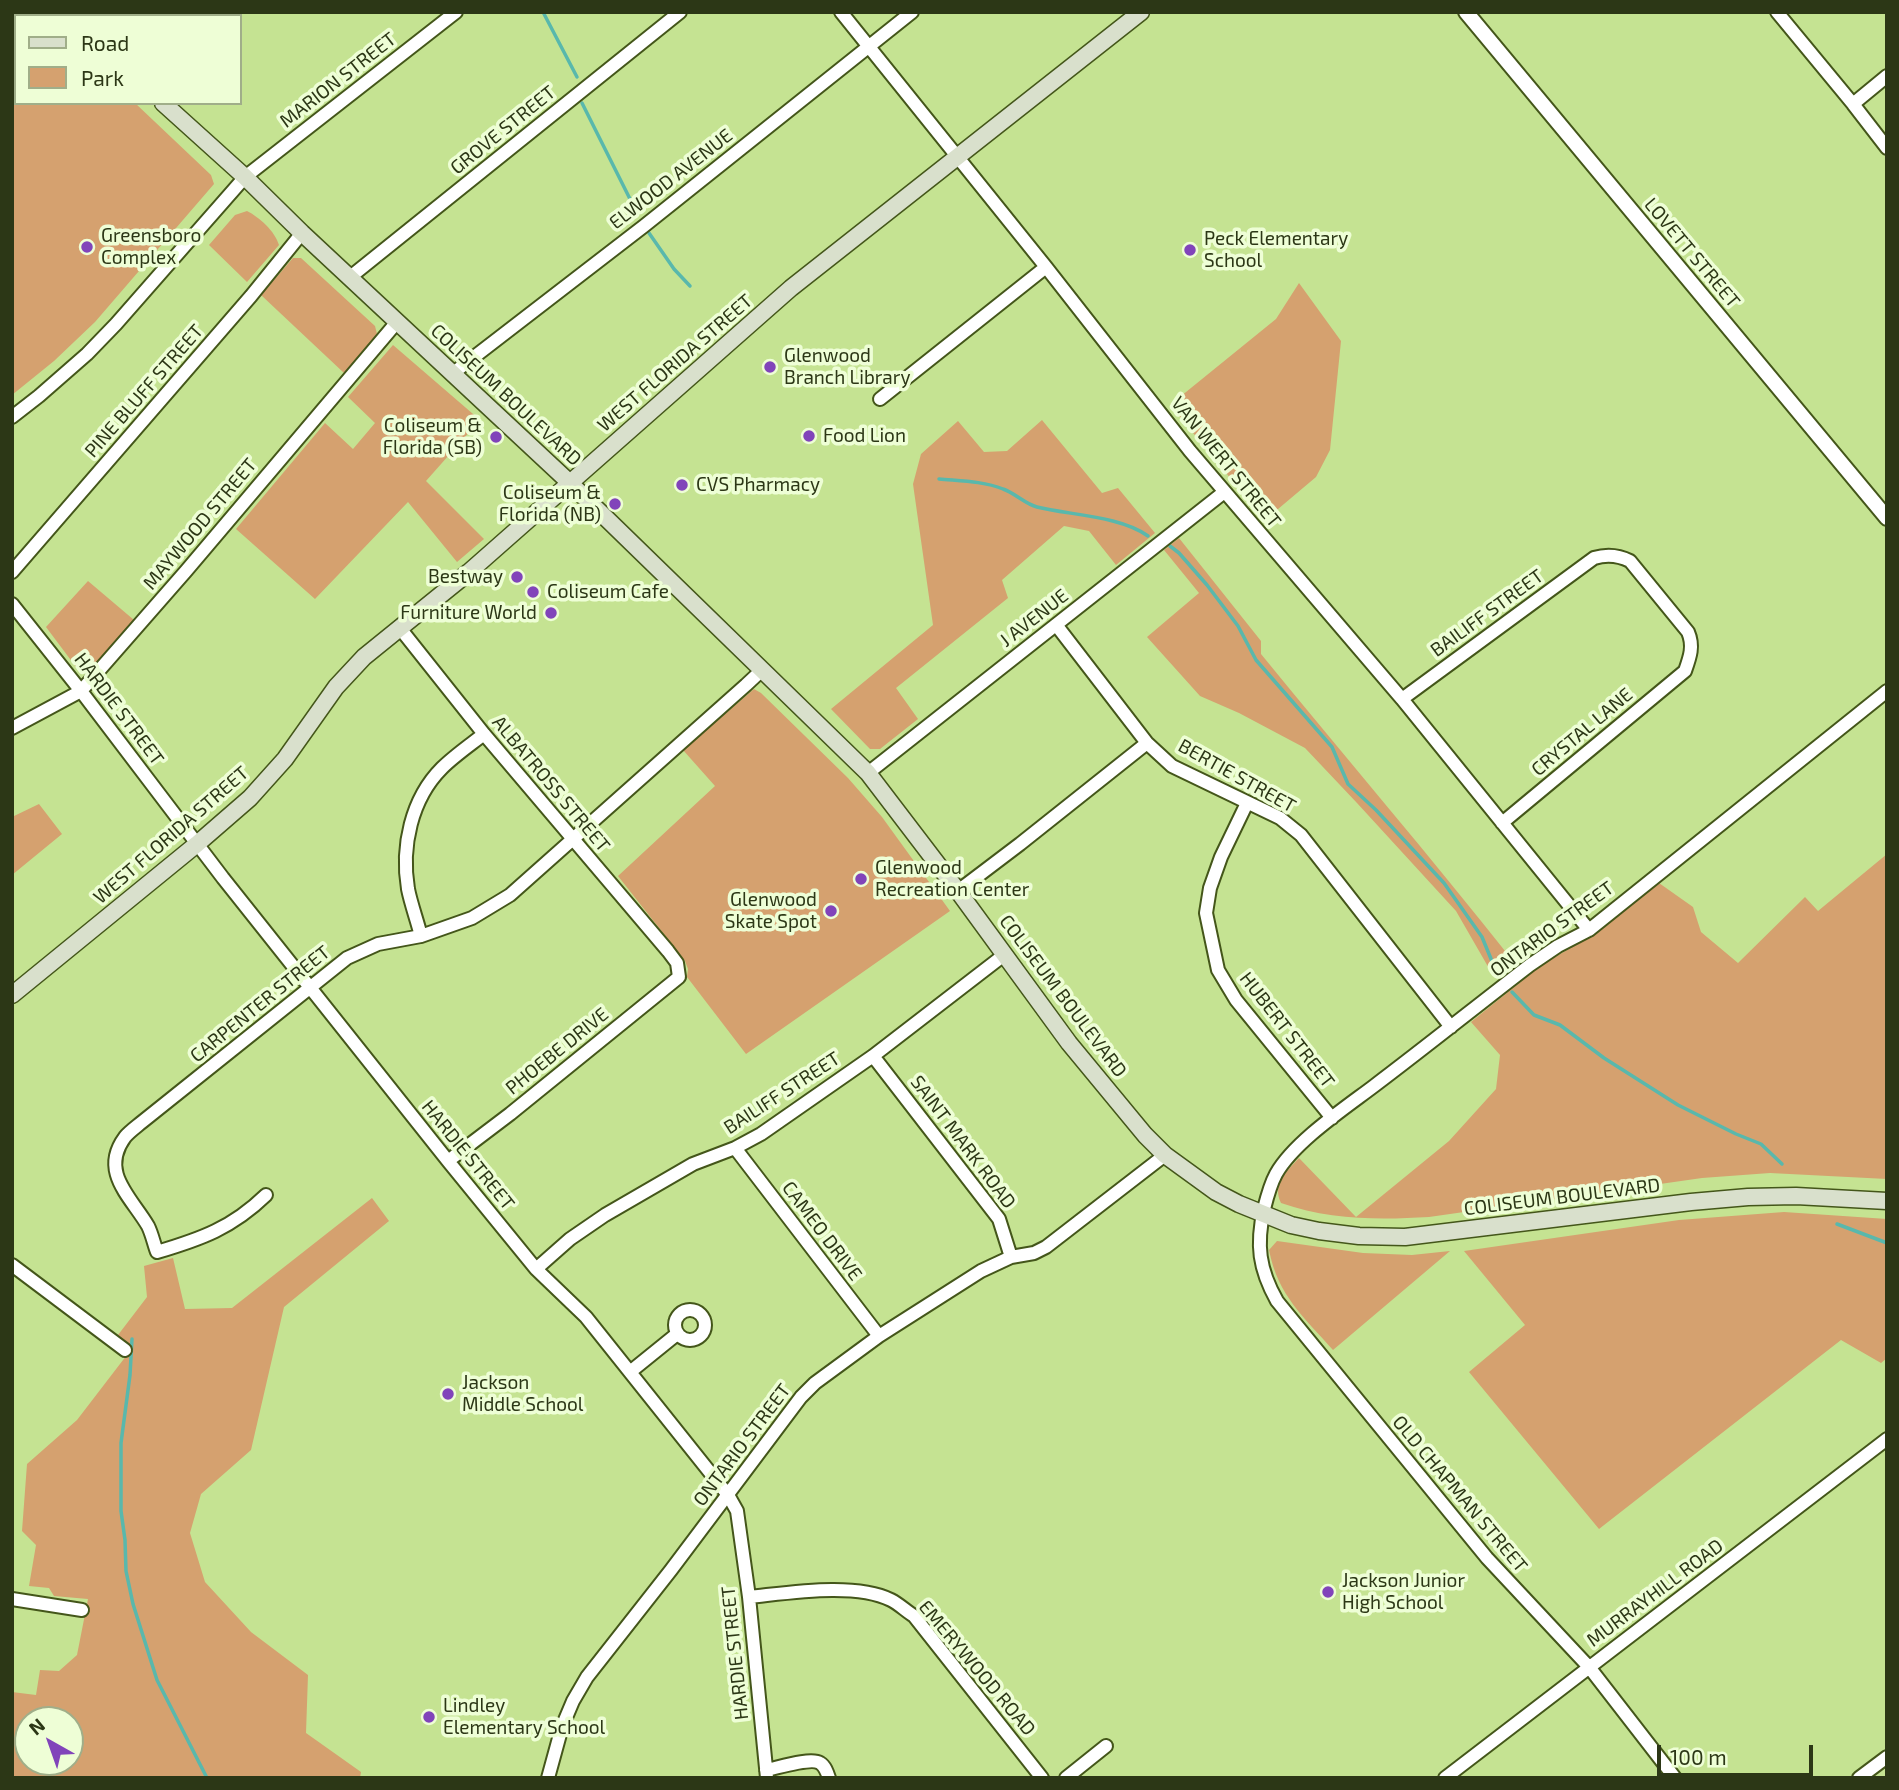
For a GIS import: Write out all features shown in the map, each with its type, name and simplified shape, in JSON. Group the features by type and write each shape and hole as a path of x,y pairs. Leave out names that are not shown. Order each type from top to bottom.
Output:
{"main road":[{"name":"WEST FLORIDA STREET","path":"12,995 234,812 285,759 336,687 364,657 469,572 791,288 1141,12"},
{"name":"COLISEUM BOULEVARD","path":"165,105 570,483 868,773 1069,1043 1145,1135 1165,1155 1216,1192 1263,1214 1319,1231 1359,1236 1405,1237 1748,1197 1796,1196 1887,1201"}],"street":[{"name":"MARION STREET","path":"12,417 87,354 245,177 456,12"},
{"name":"GROVE STREET","path":"349,278 680,12"},
{"name":"VAN WERT STREET","path":"841,12 1046,267 1189,452 1402,699 1588,930"},
{"name":"ELWOOD AVENUE","path":"452,374 640,229 912,12"},
{"name":"LOVETT STREET","path":"1466,12 1887,518"},
{"path":"1777,12 1887,148"},
{"path":"1853,104 1887,76"},
{"name":"PINE BLUFF STREET","path":"12,572 251,296 302,233"},
{"path":"880,399 1046,267"},
{"name":"MAYWOOD STREET","path":"12,728 81,691 397,321"},
{"name":"J AVENUE","path":"868,773 1223,493"},
{"name":"BAILIFF STREET","path":"1402,699 1594,558 1602,556 1613,555 1630,561 1688,632 1692,640 1691,656 1685,671"},
{"name":"HARDIE STREET","path":"12,604 197,844 448,1161 536,1269 586,1317 729,1495 737,1511 749,1597 766,1774"},
{"name":"BERTIE STREET","path":"1057,625 1147,743 1172,766 1280,818 1301,835 1451,1027"},
{"name":"ALBATROSS STREET","path":"399,627 484,734 677,963"},
{"name":"CARPENTER STREET","path":"266,1195 248,1213 222,1229 157,1252 149,1228 124,1191 115,1172 116,1154 125,1137 347,958 379,944 421,936 472,918 510,895 762,670"},
{"name":"CRYSTAL LANE","path":"1503,822 1685,671"},
{"name":"ONTARIO STREET","path":"1263,1214 1268,1191 1285,1161 1332,1118 1530,965 1588,930 1887,691"},
{"path":"421,936 408,889 405,847 415,810 442,768 484,734"},
{"path":"958,891 1147,743"},
{"name":"HUBERT STREET","path":"1247,803 1210,888 1206,913 1218,970 1236,1000 1332,1118"},
{"name":"BAILIFF STREET","path":"536,1269 569,1239 605,1215 693,1164 735,1148 761,1134 873,1056 1004,955"},
{"name":"PHOEBE DRIVE","path":"448,1161 678,977 677,963"},
{"name":"SAINT MARK ROAD","path":"873,1056 999,1219 1011,1257"},
{"name":"CAMEO DRIVE","path":"735,1148 879,1336"},
{"name":"ONTARIO STREET","path":"551,1777 562,1727 587,1677 729,1495 801,1397 815,1383 879,1336 981,1270 1011,1257 1034,1253 1046,1247 1165,1155"},
{"name":"OLD CHAPMAN STREET","path":"1263,1214 1259,1239 1260,1258 1277,1301 1487,1558 1589,1667 1675,1778"},
{"path":"12,1265 125,1350"},
{"path":"630,1372 677,1334"},
{"name":"MURRAYHILL ROAD","path":"1445,1778 1887,1439"},
{"name":"EMERYWOOD ROAD","path":"749,1597 832,1589 863,1592 890,1600 914,1616 1042,1778"},
{"path":"12,1599 82,1610"},
{"path":"1066,1778 1106,1746"},
{"path":"1859,1778 1887,1756"},
{"path":"766,1774 813,1760 821,1763 829,1778"}],"green space":[{"name":"Greensboro Complex","path":"12,12 39,12 41,14 14,14 14,105 137,105 211,175 214,184 95,322 54,361 12,395"},
{"path":"247,211 266,225 279,245 247,282 209,245 235,215"},
{"path":"293,258 301,258 375,326 377,334 344,373 261,295"},
{"path":"1299,283 1341,341 1330,450 1316,477 1265,520 1170,405 1276,319"},
{"path":"393,345 480,420 426,481 484,539 457,562 408,502 315,599 236,529 325,423 353,449 375,423 348,397"},
{"path":"1042,420 1102,493 1118,488 1155,533 1116,565 1089,531 1064,526 1002,580 1008,598 896,688 918,719 880,749 870,749 831,709 933,625 913,484 921,454 958,421 984,452 1007,451"},
{"path":"1179,538 1261,641 1261,654 1513,961 1494,977 1456,911 1305,748 1200,696 1147,637 1199,593 1164,550"},
{"path":"88,581 134,620 91,670 85,673 79,671 46,627"},
{"path":"754,689 848,778 882,817 950,911 746,1054 687,977 685,961 618,876 715,786 683,750"},
{"path":"39,804 62,834 12,875 12,817"},
{"path":"1887,854 1887,1179 1770,1173 1702,1178 1410,1218 1373,1218 1336,1216 1281,1203 1279,1184 1299,1158 1356,1217 1449,1141 1496,1089 1500,1055 1471,1022 1540,966 1589,937 1659,883 1693,907 1701,932 1738,963 1805,897 1818,911"},
{"path":"372,1198 389,1221 284,1307 251,1450 201,1494 190,1533 205,1582 251,1632 308,1675 306,1733 361,1772 360,1778 12,1778 12,1692 36,1695 40,1670 59,1671 77,1655 88,1599 54,1596 49,1588 29,1586 36,1545 22,1531 27,1464 77,1420 133,1347 118,1335 147,1297 144,1266 173,1258 185,1309 232,1308"},
{"path":"1784,1212 1887,1219 1887,1358 1881,1363 1841,1340 1599,1529 1469,1372 1525,1325 1464,1251 1679,1220"},
{"path":"1277,1241 1363,1253 1412,1255 1450,1251 1333,1350 1302,1316 1279,1280 1269,1250"}],"waterway":[{"path":"543,12 577,77"},
{"path":"582,103 636,211"},
{"path":"649,233 674,269 690,286"},
{"path":"939,479 995,486 1037,507 1109,520 1137,529 1148,536"},
{"path":"1170,546 1207,585 1238,626 1256,660 1332,747 1348,784 1444,883 1482,937 1496,971"},
{"path":"1512,992 1534,1015 1560,1025 1604,1058 1678,1105 1761,1144 1782,1164"},
{"path":"1837,1224 1887,1243"},
{"path":"132,1339 121,1443 121,1511 126,1571 133,1604 157,1680 207,1778"}],"place":[{"name":"Greensboro Complex","path":"87,247"},
{"name":"Peck Elementary School","path":"1190,250"},
{"name":"Glenwood Branch Library","path":"770,367"},
{"name":"Food Lion","path":"809,436"},
{"name":"Coliseum & Florida (SB)","path":"496,437"},
{"name":"CVS Pharmacy","path":"682,485"},
{"name":"Coliseum & Florida (NB)","path":"615,504"},
{"name":"Bestway","path":"517,577"},
{"name":"Coliseum Cafe","path":"533,592"},
{"name":"Furniture World","path":"551,613"},
{"name":"Glenwood Recreation Center","path":"861,879"},
{"name":"Glenwood Skate Spot","path":"831,911"},
{"name":"Jackson Middle School","path":"448,1394"},
{"name":"Jackson Junior High School","path":"1328,1592"},
{"name":"Lindley Elementary School","path":"429,1717"}]}
